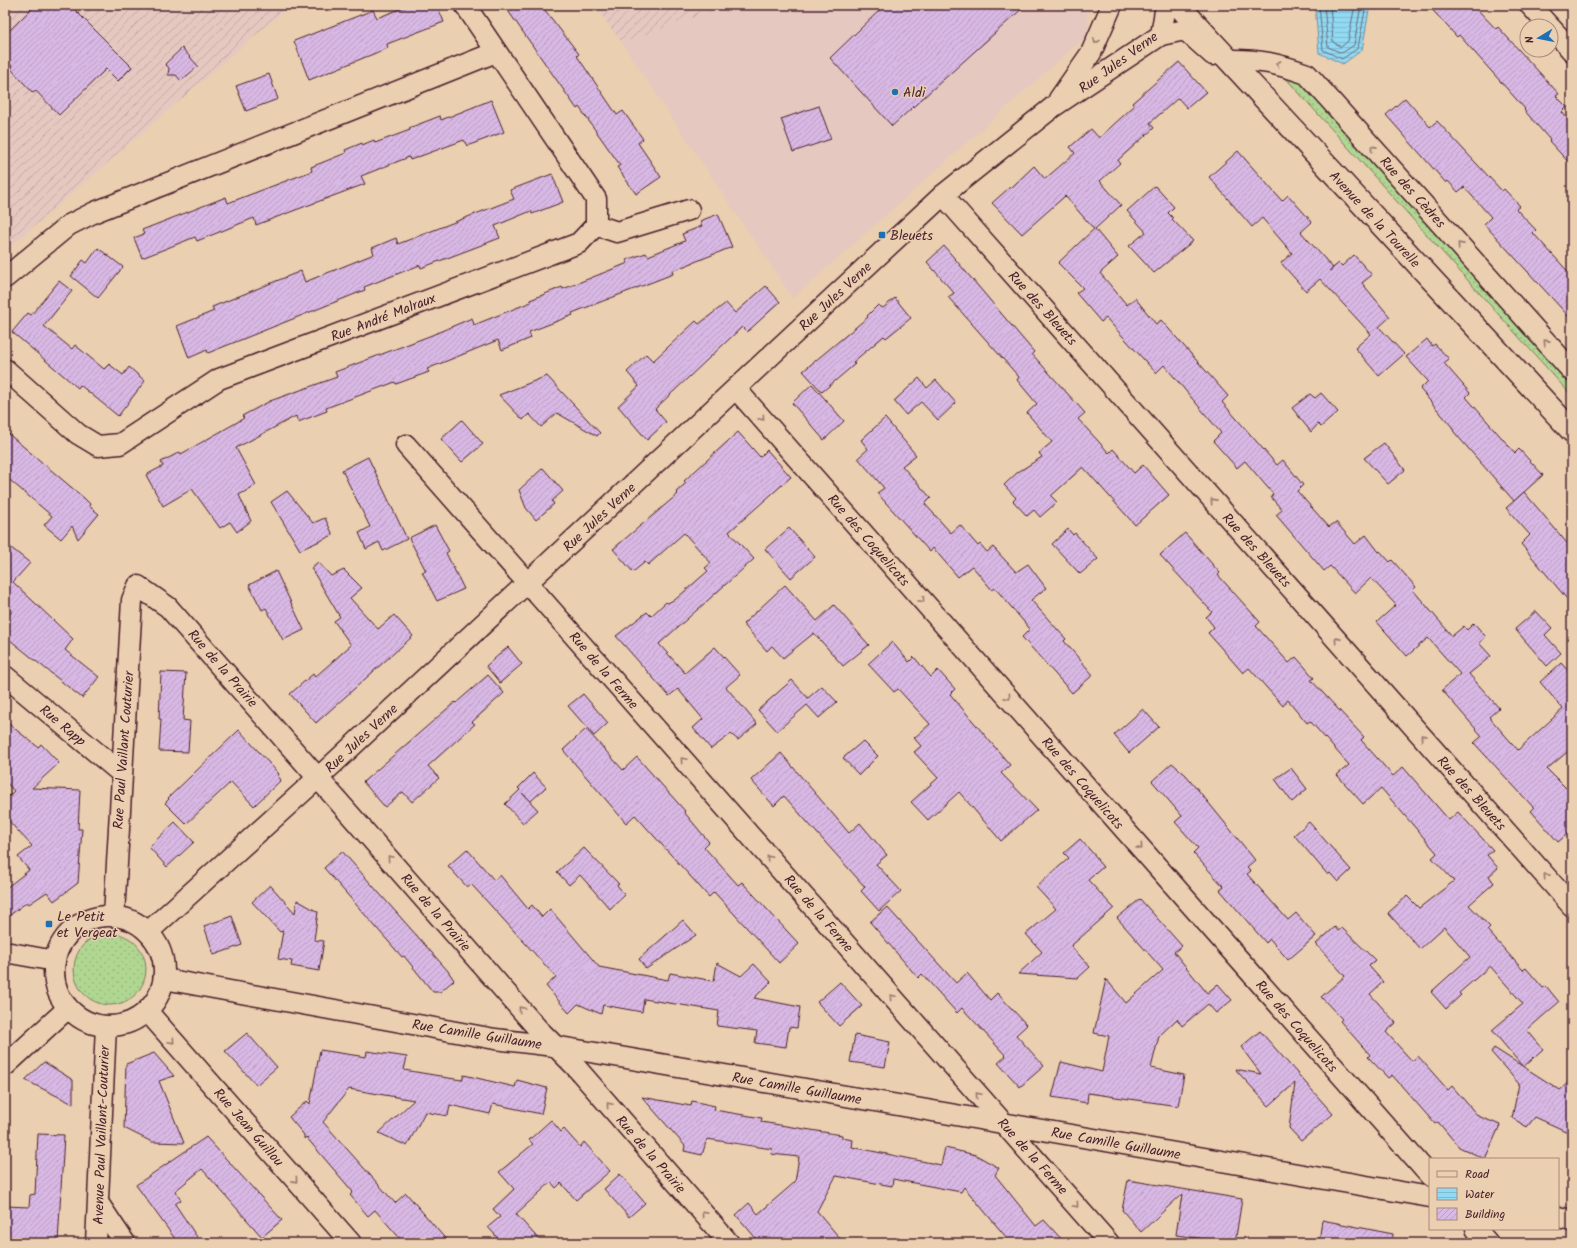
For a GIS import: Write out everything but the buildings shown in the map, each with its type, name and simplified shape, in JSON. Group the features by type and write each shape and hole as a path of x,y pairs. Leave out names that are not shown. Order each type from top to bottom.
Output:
{"main road":[{"name":"Avenue de la Tourelle","path":"1178,5 1572,431"}],"street":[{"path":"465,5 596,199 596,225 617,232 689,210"},
{"name":"Rue Jules Verne","path":"1053,107 1091,53 1112,5"},
{"name":"Rue Jules Verne","path":"148,932 528,584 943,195 1053,107 1161,35 1166,5"},
{"path":"1530,5 1542,18"},
{"path":"1161,35 1185,30 1262,97"},
{"path":"1559,37 1572,51"},
{"path":"5,278 68,225 95,212 496,52"},
{"name":"Rue des Cèdres","path":"1228,60 1250,59 1263,61 1285,66 1307,74 1572,371"},
{"name":"Rue des Bleuets","path":"943,195 1572,906"},
{"name":"Rue André Malraux","path":"5,368 78,434 98,446 120,444 219,379 579,243 596,225"},
{"name":"Rue des Coquelicots","path":"736,389 1429,1175"},
{"name":"Rue de la Ferme","path":"406,444 1109,1243"},
{"name":"Rue de la Prairie","path":"138,586 168,606 554,1046 574,1065 729,1243"},
{"name":"Rue Paul Vaillant Couturier","path":"114,916 132,600 138,586"},
{"name":"Rue Rapp","path":"5,676 121,773"},
{"path":"114,916 132,921 148,932 158,946 162,957 164,979 155,1002 147,1012 128,1023 106,1026 92,1024 79,1018 68,1008 59,994 56,983 55,961 60,945 74,929 82,923 98,917 114,916"},
{"path":"5,952 55,961"},
{"name":"Rue Camille Guillaume","path":"164,979 495,1039 554,1046 1429,1197"},
{"path":"5,1066 68,1008"},
{"name":"Rue Jean Guillou","path":"147,1012 351,1243"},
{"name":"Avenue Paul Vaillant-Couturier","path":"96,1243 99,1204 106,1026"},
{"path":"99,1204 125,1243"},
{"path":"1559,1217 1572,1220"},
{"path":"1477,1230 1488,1243"}],"shaded area":[{"path":"15,5 290,5 5,251 5,14"},
{"path":"594,5 727,5 622,43"},
{"path":"727,5 1089,5 1087,35 793,298 622,43"}],"green space":[{"path":"1282,74 1298,80 1307,87 1572,382 1572,396"},
{"path":"103,933 117,933 124,935 136,943 144,955 146,969 144,983 136,995 124,1003 117,1005 103,1005 96,1003 84,995 76,983 74,976 74,962 76,955 84,943 96,935"}],"water":[{"path":"1315,5 1370,5 1362,50 1343,64 1319,53"}],"place":[{"name":"Aldi","path":"895,92"},
{"name":"Bleuets","path":"882,235"},
{"name":"Le Petit et Vergeat","path":"49,924"}]}
